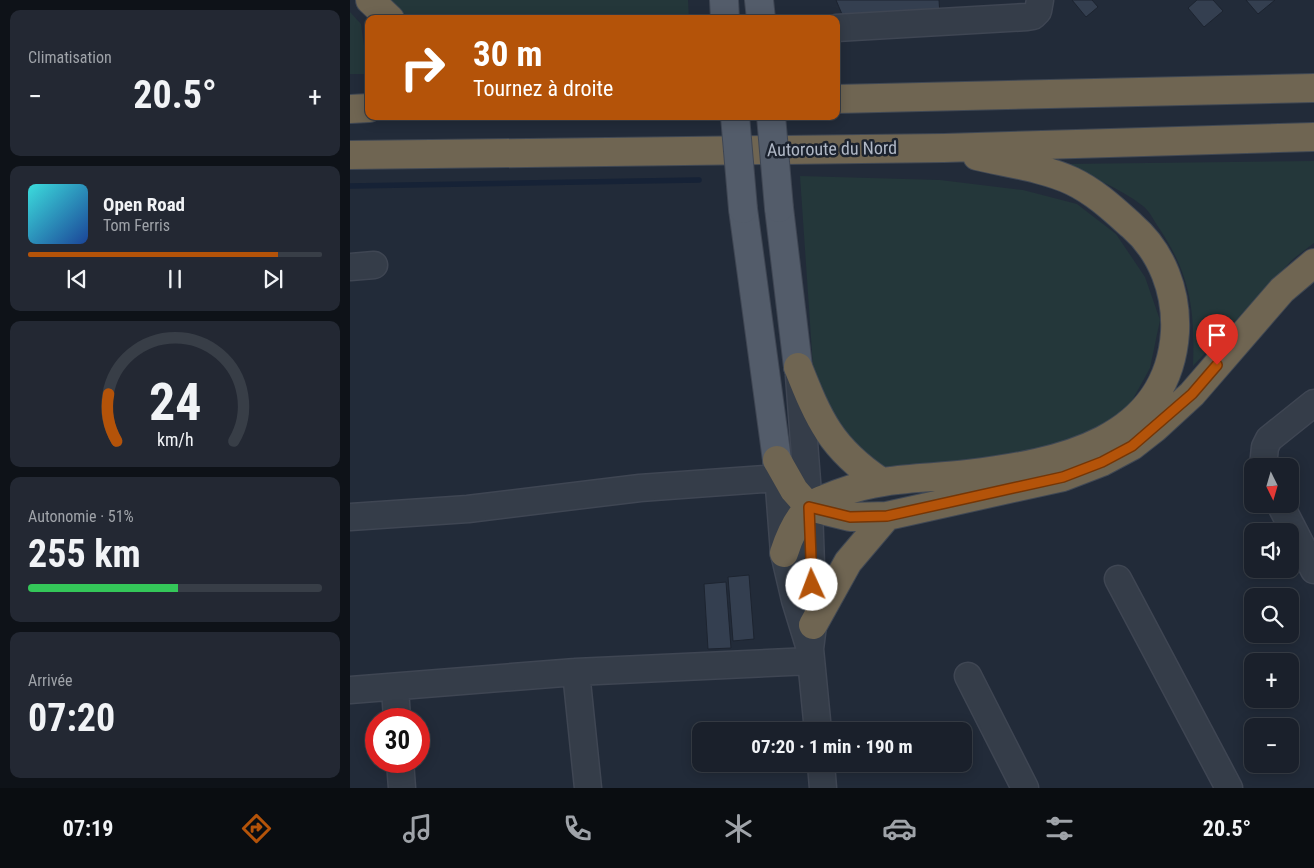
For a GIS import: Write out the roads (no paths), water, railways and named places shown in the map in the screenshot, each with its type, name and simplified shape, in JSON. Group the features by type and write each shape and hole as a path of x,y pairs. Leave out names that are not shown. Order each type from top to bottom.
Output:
{"highway":[{"path":"370,0 386,15"},
{"path":"840,99 1314,88"},
{"path":"350,109 365,108"},
{"name":"Autoroute du Nord","path":"350,155 944,148 1314,137"},
{"path":"784,553 790,534 809,507 852,488 880,482 968,474 1068,456 1104,440 1130,423 1151,402 1165,379 1174,351 1175,322 1173,294 1162,264 1146,238 1102,199 1071,181 944,148"},
{"path":"778,469 809,507 850,517 887,516 1063,477 1102,462 1132,446 1192,394 1282,290 1314,263"},
{"path":"798,366 817,416 837,446 860,468 880,482"},
{"path":"811,645 848,562 887,516"}],"main road":[{"path":"724,0 726,15"},
{"path":"760,0 761,15"},
{"path":"734,120 743,210 778,469"},
{"path":"771,120 779,208 798,366"}],"street":[{"path":"840,28 1027,17 1033,16 1038,11 1040,0"},
{"path":"798,366 809,507 811,645 817,722"},
{"path":"1264,458 1265,447 1269,439 1314,403"},
{"path":"350,517 468,509 778,469 784,553 811,645"},
{"path":"1285,513 1314,570"},
{"path":"1118,579 1229,788"},
{"path":"350,690 395,688 576,672 811,645"},
{"path":"576,672 588,788"},
{"path":"968,676 1025,788"},
{"path":"395,688 396,708"},
{"path":"822,772 823,788"},
{"path":"401,773 402,788"}],"waterway":[{"path":"350,186 699,180"}]}
